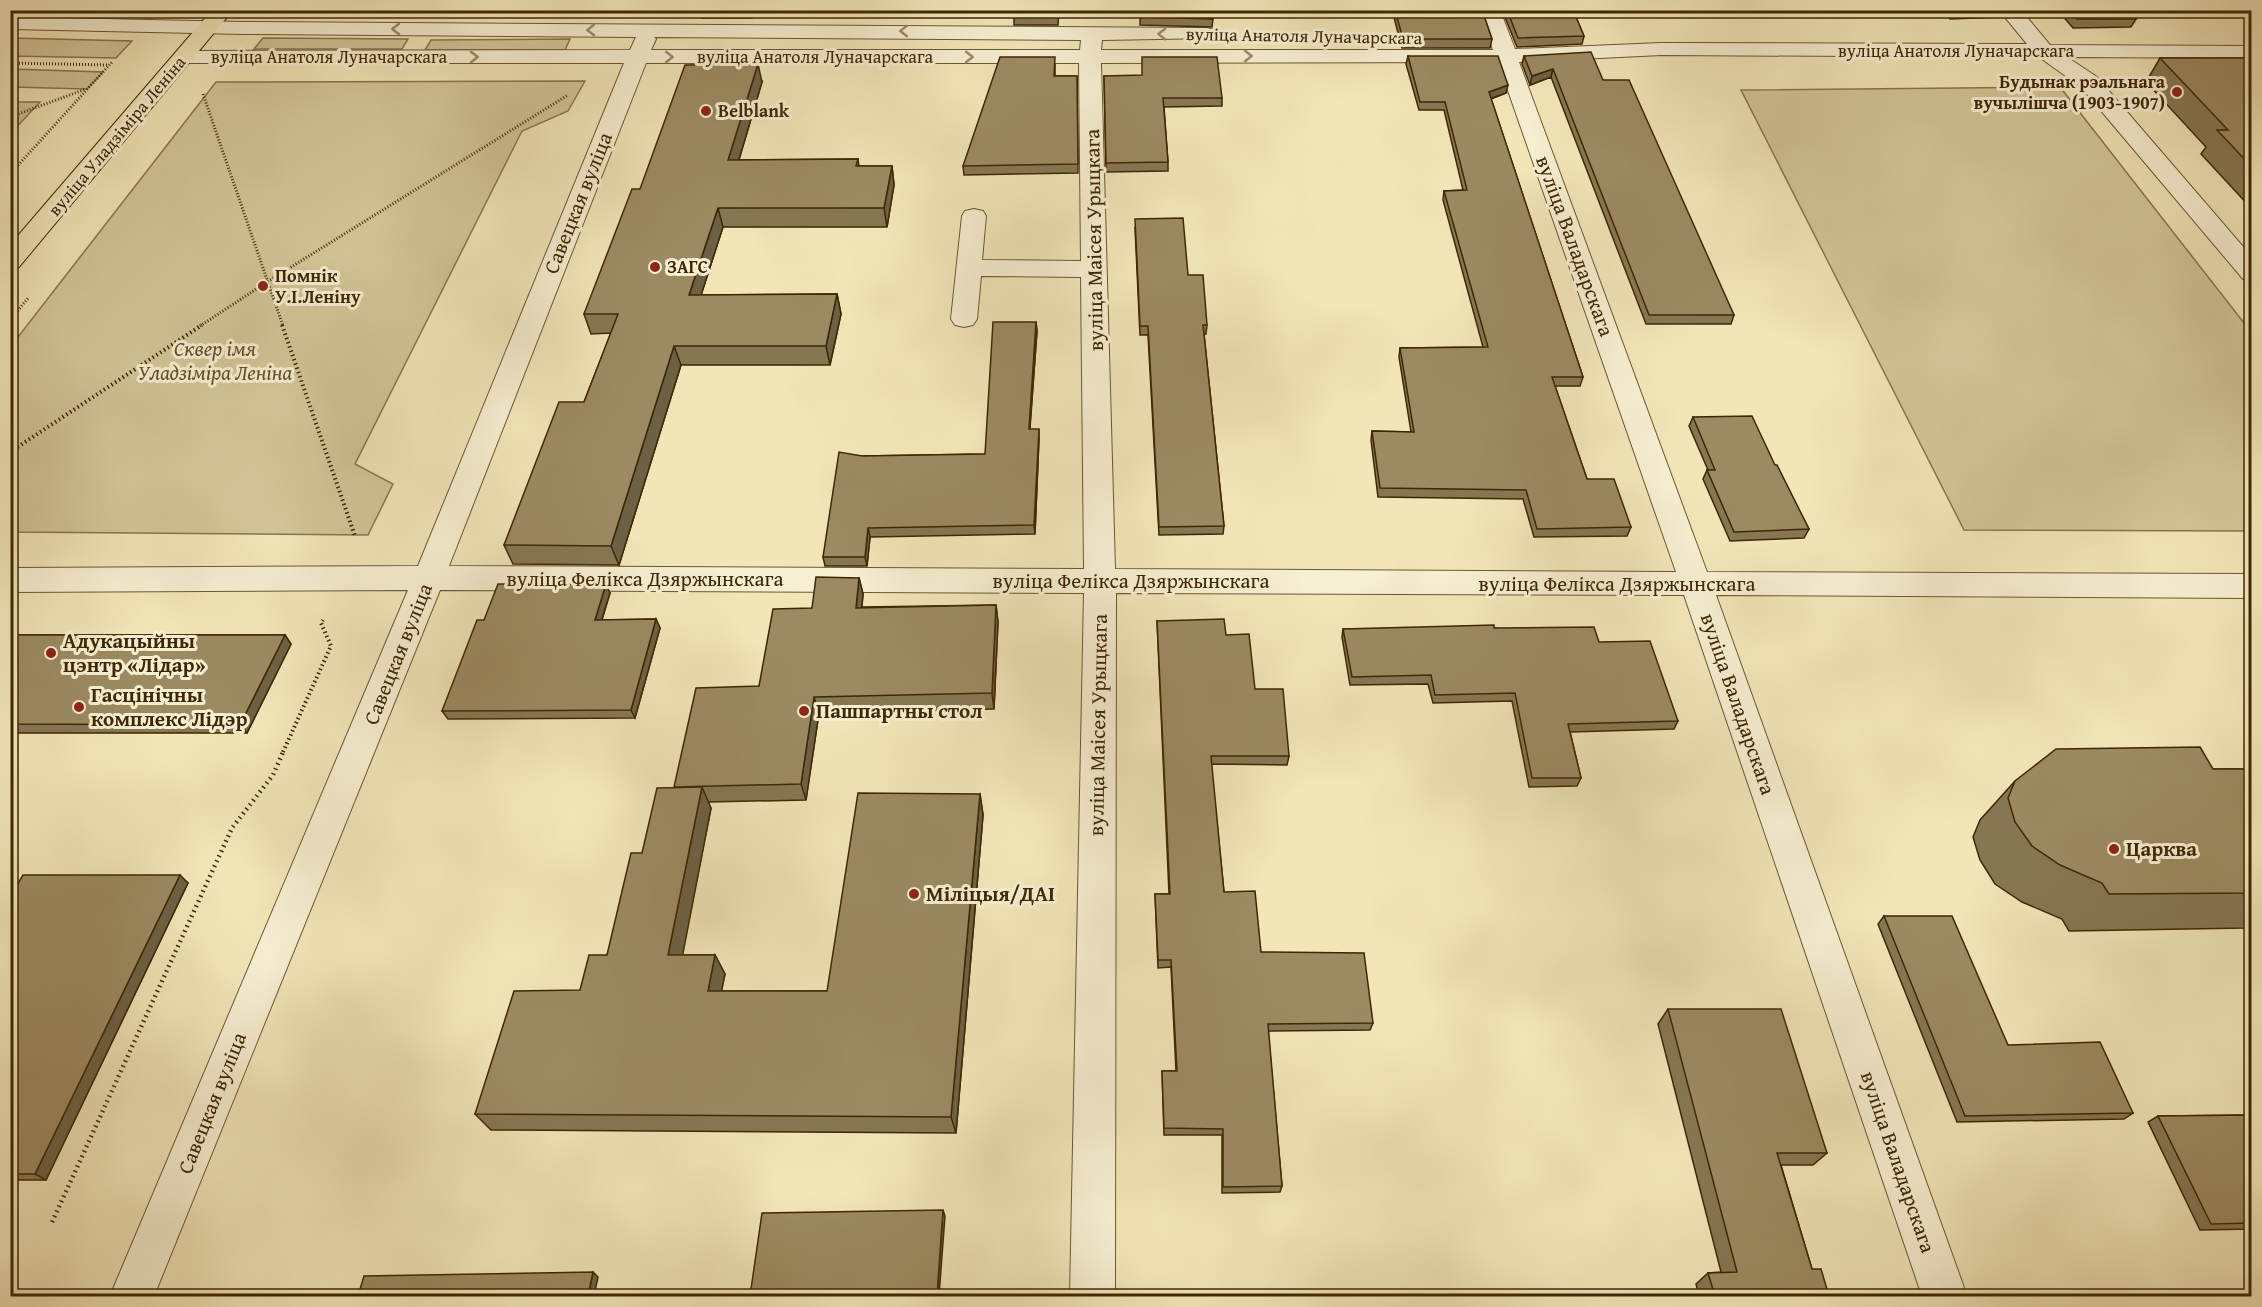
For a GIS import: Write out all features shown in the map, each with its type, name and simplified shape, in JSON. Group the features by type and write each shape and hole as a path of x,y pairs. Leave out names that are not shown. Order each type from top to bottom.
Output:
{"main road":[{"name":"вуліца Уладзіміра Леніна","path":"10,262 216,19"}],"street":[{"path":"2009,10 2045,52 2089,82 2252,274"},
{"name":"вуліца Анатоля Луначарскага","path":"10,23 144,27 216,19 648,33 1499,35 1661,49 2252,52"},
{"name":"вуліца Анатоля Луначарскага","path":"185,57 648,33 1232,35"},
{"name":"Савецкая вуліца","path":"132,1296 429,578 648,33"},
{"name":"вуліца Маісея Урыцкага","path":"1092,33 1100,580 1092,1296"},
{"name":"вуліца Анатоля Луначарскага","path":"1290,36 1499,35"},
{"name":"вуліца Валадарскага","path":"1499,35 1696,585 1945,1296"},
{"path":"964,319 974,216"},
{"path":"969,268 1094,269"},
{"name":"вуліца Фелікса Дзяржынскага","path":"10,580 429,578 2252,586"}],"path":[{"path":"10,174 144,27"},
{"path":"10,63 109,65"},
{"path":"10,117 87,89"},
{"path":"52,1222 232,828 273,775 331,646 321,623 358,545 202,93"},
{"path":"10,452 267,282 571,93"},
{"path":"309,623 333,623"}],"green space":[{"path":"11,38 132,41 116,58 11,56"},
{"path":"263,38 408,39 402,49 254,49"},
{"path":"570,39 565,50 425,50 431,40"},
{"path":"11,69 103,72 87,89 11,87"},
{"name":"Сквер імя Уладзіміра Леніна","path":"585,81 568,111 522,131 355,464 393,484 368,535 11,532 11,346 216,82"},
{"path":"2060,87 2251,332 2251,531 1964,530 1741,90"},
{"path":"10,102 40,102 11,133"}],"building":[{"path":"1016,10 1058,10 1058,16 1014,16"},
{"path":"1140,10 1212,10 1213,19 1140,17"},
{"path":"1395,10 1482,10 1492,39 1403,39"},
{"path":"1507,10 1573,10 1584,36 1518,38"},
{"path":"2069,10 2128,10 2136,19 2077,19"},
{"path":"1591,52 1603,80 1629,80 1734,315 1649,315 1553,69 1532,76 1524,56"},
{"path":"1408,56 1498,56 1508,85 1489,92 1583,377 1552,377 1587,479 1614,479 1631,527 1537,529 1526,490 1380,488 1372,431 1414,432 1400,348 1488,347 1444,191 1467,190 1445,102 1420,102"},
{"path":"1000,57 1055,57 1054,76 1077,76 1078,164 963,166"},
{"path":"1142,57 1217,57 1222,98 1163,98 1168,162 1106,163 1104,76 1142,75"},
{"path":"2160,58 2252,58 2252,167 2217,130 2228,130"},
{"path":"758,64 728,160 858,159 856,166 892,166 884,208 718,208 689,295 837,294 826,346 674,346 611,546 504,545 559,402 584,402 618,314 584,314 632,189 640,189 685,65"},
{"path":"1183,218 1188,275 1203,275 1207,325 1203,325 1224,526 1159,527 1148,326 1140,326 1135,219"},
{"path":"993,322 1036,322 1029,429 1039,429 1034,525 868,528 865,557 823,557 839,452 862,456 985,454"},
{"path":"1752,416 1809,529 1734,532 1707,470 1715,470 1693,417"},
{"name":"Пашпартны стол","path":"816,577 859,578 856,608 996,605 992,693 814,697 801,784 674,787 696,688 759,686 773,609 812,608"},
{"path":"498,584 606,584 595,620 656,619 631,710 442,711 477,620 484,620"},
{"path":"1224,619 1226,635 1249,634 1255,689 1283,689 1289,756 1211,756 1224,892 1255,891 1261,952 1364,953 1373,1023 1268,1024 1282,1186 1223,1187 1223,1129 1164,1128 1162,1071 1177,1071 1171,960 1158,960 1155,894 1170,894 1157,621"},
{"path":"1494,625 1494,628 1594,627 1599,642 1650,641 1678,721 1568,724 1581,778 1532,778 1515,693 1435,695 1431,675 1352,677 1343,629"},
{"path":"10,635 285,635 240,725 10,724"},
{"name":"Царква","path":"2200,747 2213,769 2252,769 2252,893 2109,894 2102,883 2060,865 2032,846 2015,822 2008,798 2015,781 2056,749"},
{"name":"Міліцыя/ДАІ","path":"702,787 668,955 715,955 708,991 827,991 858,793 980,794 951,1117 475,1114 514,991 580,990 589,955 607,955 631,853 642,853 657,788"},
{"path":"23,875 180,875 35,1174 10,1174 10,897"},
{"path":"1884,916 1952,916 2008,1045 2100,1042 2133,1113 1965,1116"},
{"path":"1668,1009 1781,1009 1827,1153 1777,1153 1812,1269 1821,1269 1829,1296 1715,1296 1708,1273 1737,1272"},
{"path":"2252,1115 2252,1223 2211,1224 2158,1116"},
{"path":"943,1210 937,1296 750,1296 762,1213"},
{"path":"593,1272 588,1296 358,1296 364,1276"}],"place":[{"name":"Будынак рэальнага вучылішча (1903-1907)","path":"2177,92"},
{"name":"Belblank","path":"706,111"},
{"name":"ЗАГС","path":"655,267"},
{"name":"Помнік У.І.Леніну","path":"263,286"},
{"name":"Адукацыйны цэнтр «Лідар»","path":"51,653"},
{"name":"Гасцінічны комплекс Лідэр","path":"79,707"},
{"name":"Пашпартны стол","path":"804,711"},
{"name":"Царква","path":"2114,849"},
{"name":"Міліцыя/ДАІ","path":"914,894"}]}
